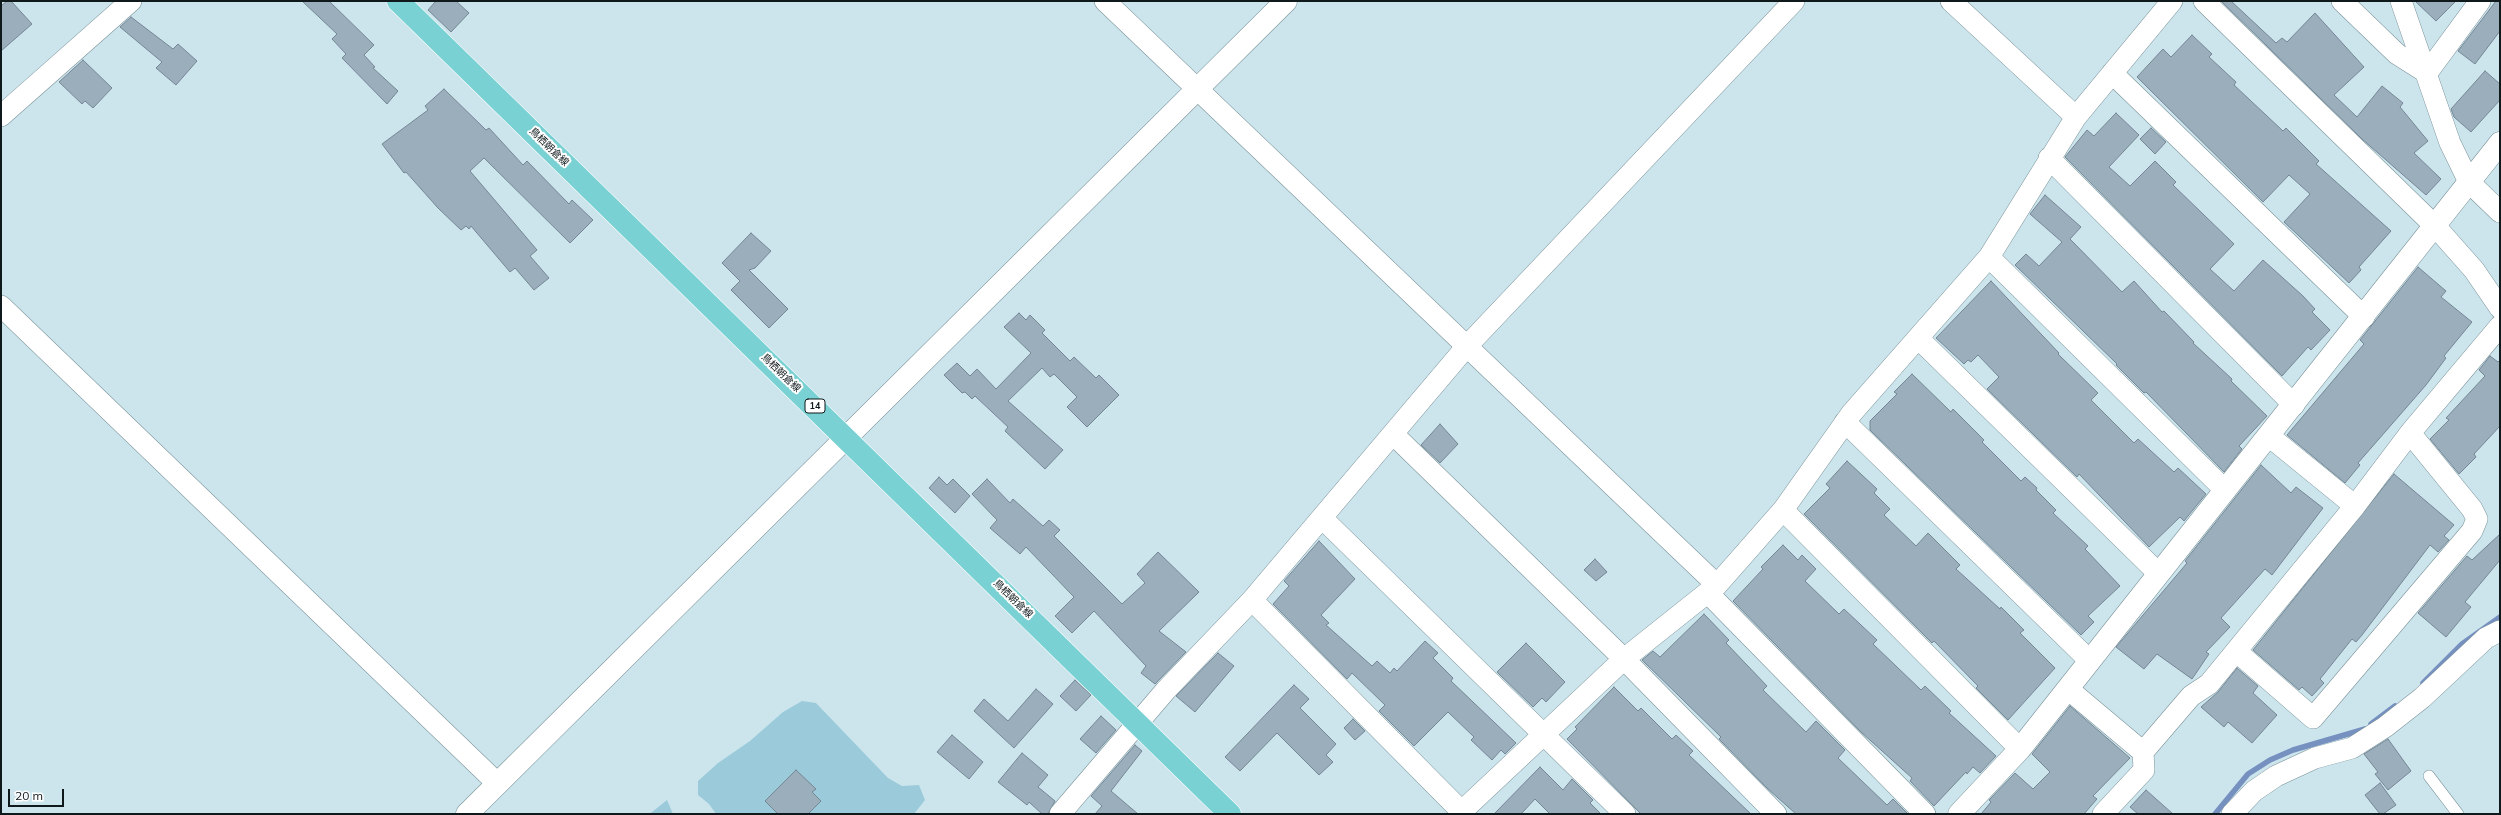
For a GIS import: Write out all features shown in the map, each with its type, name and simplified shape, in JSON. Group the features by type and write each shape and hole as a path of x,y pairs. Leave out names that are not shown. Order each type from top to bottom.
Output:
{"main road":[{"name":"鳥栖朝倉線","path":"398,1 848,438 1230,814"}],"street":[{"path":"1,116 131,1"},
{"path":"1105,1 1467,346 1712,589 1925,814"},
{"path":"467,814 848,438 1286,1"},
{"path":"1060,814 1195,657 1252,600 1467,346 1794,1"},
{"path":"1951,1 2076,116"},
{"path":"1252,600 1462,813 1624,659 1712,589 1783,510 1845,422 1989,257 2076,116 2172,1"},
{"path":"2204,1 2436,227 2474,270 2500,308"},
{"path":"2342,1 2397,54 2427,73"},
{"path":"2401,1 2450,143 2469,182 2500,212"},
{"path":"2427,73 2480,1"},
{"path":"2112,73 2364,317"},
{"path":"1959,814 2020,749 2158,573 2436,227 2500,143"},
{"path":"2049,158 2294,405"},
{"path":"1989,257 2225,490"},
{"path":"1,306 497,783"},
{"path":"2103,814 2144,770 2144,752 2191,696 2209,684 2355,506 2410,433 2500,326"},
{"path":"1919,339 2158,573"},
{"path":"1845,422 2090,661"},
{"path":"2236,651 2313,718 2472,531 2477,519 2472,509 2410,433"},
{"path":"1393,434 1624,659 1776,814"},
{"path":"2269,436 2355,506"},
{"path":"1783,510 2020,749"},
{"path":"1322,518 1545,734 1625,814"},
{"path":"2232,814 2254,791 2276,776 2315,758 2352,748 2385,727 2422,698 2486,638 2500,631"},
{"path":"2068,689 2144,752"}],"lane":[{"path":"2428,776 2458,814"}],"shaded area":[{"path":"802,701 816,703 888,778 902,786 919,785 925,800 914,814 716,814 709,804 698,795 698,781 718,763 750,741 783,712"},
{"path":"667,800 673,814 649,814 652,812"}],"building":[{"path":"7,1 11,1 32,24 1,51 1,6"},
{"path":"302,1 329,1 374,45 364,55 375,67 373,68 398,91 387,104 342,58 346,54 332,39 337,34"},
{"path":"436,1 456,1 469,13 451,32 428,10"},
{"path":"2221,1 2231,1 2276,43 2282,38 2287,42 2315,13 2364,67 2334,95 2357,117 2382,86 2403,103 2400,107 2428,141 2414,153 2441,179 2426,195 2362,139"},
{"path":"2415,1 2456,1 2436,21"},
{"path":"2496,1 2500,1 2500,31 2475,64 2458,51"},
{"path":"131,17 173,49 178,44 197,61 176,85 156,68 162,62 120,27"},
{"path":"2192,35 2212,54 2209,57 2236,82 2234,85 2283,131 2286,128 2319,161 2316,164 2391,231 2359,267 2361,270 2349,283 2284,222 2310,194 2289,175 2263,202 2137,77 2163,49 2171,57"},
{"path":"83,60 112,88 93,108 85,101 82,104 59,82"},
{"path":"2485,71 2500,84 2500,100 2471,132 2454,117 2451,109"},
{"path":"444,89 486,130 489,128 523,165 527,161 569,204 572,200 593,220 570,243 484,158 470,171 537,250 530,256 549,278 534,290 515,268 510,272 471,226 469,229 466,226 461,230 438,208 406,172 404,173 382,144 428,110 425,106"},
{"path":"2116,113 2139,135 2109,167 2130,186 2155,161 2176,182 2173,185 2234,244 2210,269 2234,291 2263,260 2303,296 2315,309 2312,312 2330,330 2311,350 2308,347 2282,376 2065,157 2087,130 2094,136"},
{"path":"2151,128 2166,142 2155,154 2140,139"},
{"path":"2045,195 2081,227 2070,239 2122,292 2134,281 2162,312 2164,311 2194,342 2193,343 2232,379 2231,381 2267,416 2239,446 2242,449 2224,472 2146,392 2144,393 2116,365 2117,364 2015,265 2026,254 2039,266 2062,242 2030,214"},
{"path":"751,233 771,251 755,268 749,270 788,309 769,328 731,290 740,281 722,263"},
{"path":"2418,267 2446,291 2441,297 2472,322 2444,356 2446,358 2426,385 2358,463 2360,465 2345,483 2287,435 2364,344 2360,340"},
{"path":"1991,281 2059,353 2058,354 2098,393 2091,400 2134,443 2138,439 2174,472 2178,468 2206,494 2184,521 2180,517 2149,547 2079,474 2077,477 1987,389 1999,377 1978,355 1971,362 1968,360 1964,364 1936,338"},
{"path":"1019,313 1026,320 1030,315 1045,330 1042,333 1070,361 1074,357 1096,378 1099,375 1119,395 1087,427 1067,407 1077,397 1054,374 1050,377 1042,368 1008,401 1063,450 1045,469 1005,431 1008,427 975,396 972,399 965,392 962,393 944,375 957,363 970,376 977,369 996,389 1031,353 1004,327"},
{"path":"2490,356 2498,362 2500,360 2500,426 2474,454 2476,457 2459,474 2430,439 2449,420 2446,418 2485,376 2479,370"},
{"path":"1912,374 1951,412 1953,409 1984,440 1982,442 2021,481 2025,477 2037,488 2036,490 2056,510 2053,513 2088,546 2085,549 2120,586 2088,616 2094,622 2081,635 1870,430 1870,421 1897,394 1894,392"},
{"path":"1440,424 1458,444 1440,463 1421,445"},
{"path":"1847,461 1877,489 1874,493 1890,509 1884,515 1916,546 1928,533 1960,565 1956,569 2000,609 2001,607 2024,630 2020,633 2055,668 2008,720 1976,688 1978,686 1934,641 1932,643 1804,514 1830,488 1826,484"},
{"path":"2261,465 2291,493 2296,487 2323,508 2272,575 2265,569 2221,618 2230,627 2206,652 2209,654 2192,679 2157,654 2144,669 2116,647 2187,563 2185,561"},
{"path":"2394,474 2454,525 2444,536 2449,540 2438,552 2430,545 2362,635 2356,642 2352,639 2320,679 2324,683 2312,696 2302,687 2299,690 2253,650"},
{"path":"939,477 947,485 953,479 970,496 955,513 929,488"},
{"path":"987,479 1010,503 1013,499 1043,526 1049,520 1060,530 1054,536 1122,604 1145,583 1137,574 1158,552 1199,592 1159,631 1186,652 1155,684 1141,673 1146,666 1094,611 1072,633 1055,616 1074,597 1026,547 1020,554 990,528 997,520 972,494"},
{"path":"2500,534 2500,560 2465,602 2471,607 2446,637 2418,613 2467,556 2472,560"},
{"path":"1319,541 1355,579 1321,615 1329,623 1326,625 1372,666 1377,661 1390,673 1394,668 1397,671 1425,641 1438,653 1433,658 1453,678 1451,681 1516,743 1505,754 1501,750 1492,760 1471,740 1474,737 1448,712 1414,746 1379,711 1385,705 1352,673 1347,679 1273,604 1289,586 1284,581"},
{"path":"1783,545 1798,560 1802,555 1816,569 1805,581 1839,614 1844,609 1877,640 1873,644 1921,690 1925,686 1951,711 1949,713 1996,756 1980,773 1973,767 1967,774 1966,772 1934,806 1910,781 1912,778 1861,732 1733,601 1763,569 1761,567"},
{"path":"1595,559 1607,572 1596,581 1584,570"},
{"path":"1704,614 1729,640 1726,643 1767,686 1763,690 1806,732 1816,721 1845,750 1838,758 1887,805 1893,799 1908,814 1796,814 1768,789 1719,739 1721,737 1642,660 1653,651 1660,657"},
{"path":"1526,643 1565,682 1546,702 1542,698 1533,707 1497,672"},
{"path":"1218,653 1234,666 1195,712 1176,696"},
{"path":"2237,668 2258,686 2253,693 2277,715 2252,743 2228,722 2224,727 2201,707 2218,692"},
{"path":"1075,680 1091,695 1076,711 1060,696"},
{"path":"1294,685 1309,699 1300,708 1336,744 1326,755 1333,762 1319,775 1277,733 1240,771 1225,757"},
{"path":"1614,687 1638,711 1641,708 1672,739 1676,735 1693,751 1689,755 1751,814 1641,814 1567,739 1577,729 1575,727"},
{"path":"1036,689 1053,704 1014,748 974,711 984,699 1008,721"},
{"path":"2070,706 2130,758 2093,796 2097,799 2084,814 1981,814 1991,802 1989,800 2015,773 2033,789 2050,772 2032,754"},
{"path":"1101,716 1116,730 1096,753 1080,739"},
{"path":"1353,719 1365,731 1355,740 1344,728"},
{"path":"952,735 983,762 969,779 937,752"},
{"path":"2388,739 2411,771 2388,790 2375,774 2378,772 2364,754"},
{"path":"1135,745 1142,751 1111,791 1138,814 1095,814 1102,806 1091,796"},
{"path":"1022,753 1048,775 1038,787 1055,801 1048,814 1042,814 1029,802 1027,805 998,782"},
{"path":"1540,767 1563,790 1572,779 1593,800 1590,803 1601,814 1550,814 1535,799 1521,814 1494,814"},
{"path":"796,770 816,789 812,792 821,801 808,814 778,814 765,801"},
{"path":"2380,783 2396,805 2383,814 2380,814 2365,795"},
{"path":"2146,790 2173,814 2138,814 2130,807"}],"waterway":[{"path":"2423,683 2462,644 2500,617"},
{"path":"2371,724 2395,706"},
{"path":"2215,814 2248,774 2270,760 2293,750 2365,729"}]}
